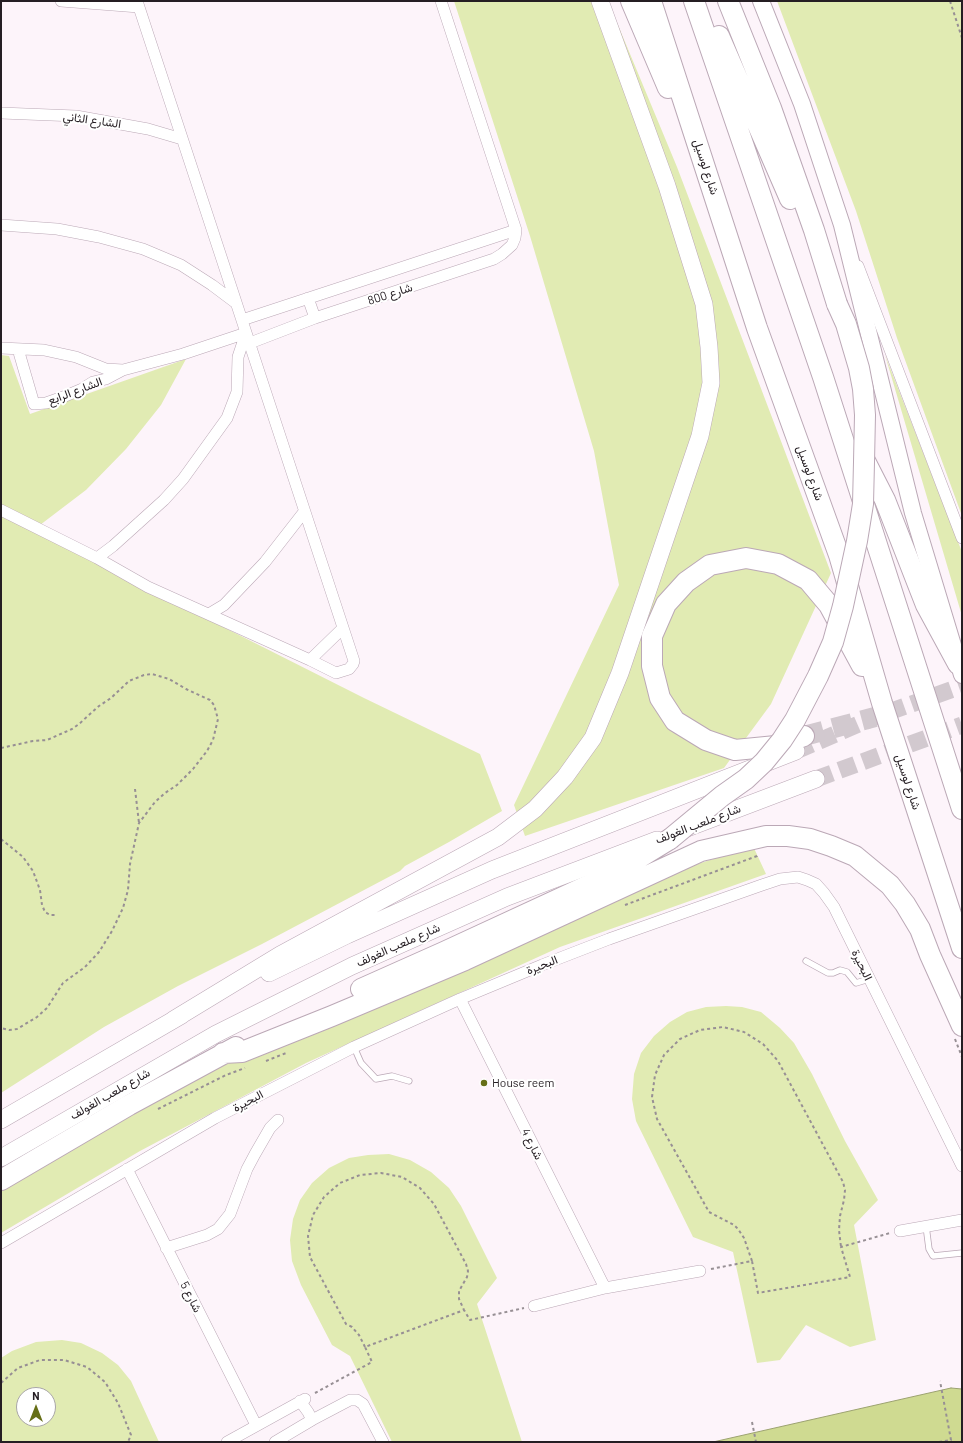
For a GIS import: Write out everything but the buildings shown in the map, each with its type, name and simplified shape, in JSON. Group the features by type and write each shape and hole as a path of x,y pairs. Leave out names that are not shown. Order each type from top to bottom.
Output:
{"highway":[{"path":"631,1 668,87 696,137"},
{"name":"شارع لوسيل","path":"651,1 758,328 839,555 882,703 962,948"},
{"path":"694,1 823,377 962,809"},
{"path":"700,1 708,13 803,229 835,296"},
{"path":"1,1180 129,1105 224,1053 286,1023 604,878 634,861 670,839 722,796 746,779 764,762 782,740 795,720 833,642 843,606 857,541 862,504 865,415 863,389 859,368 814,230 773,115 728,1"},
{"path":"823,377 884,500 926,604 960,669"},
{"path":"800,744 735,750 706,740 675,721 660,698 652,666 652,636 666,604 686,582 710,564 746,558 778,564 808,580 829,605 882,703"},
{"path":"224,1053 242,1052 465,960 701,851 766,836 788,836 810,839 831,846 855,856 890,885 905,904 920,929 958,1031"}],"main road":[{"path":"1,1120 173,1020 280,955 498,837 535,809 566,777 593,738 620,673 700,436 711,384 709,347 704,304 667,186 600,1"},
{"path":"173,1020 348,935 492,870 800,744"},
{"name":"شارع ملعب الغولف","path":"1,1158 209,1038 352,966 507,897 816,779"}],"street":[{"path":"1,510 97,558 148,587 336,673 345,671 352,666 354,661 342,629 138,4 61,1"},
{"path":"441,1 516,230"},
{"path":"761,1 802,104 842,224 962,538"},
{"name":"الشارع الثاني","path":"1,113 76,116 148,129 182,139"},
{"path":"842,224 913,513 960,669"},
{"path":"1,225 57,229 99,237 143,249 181,265 236,303"},
{"name":"شارع 800","path":"242,320 516,230 512,245 494,259 315,318 248,338"},
{"path":"308,298 315,318"},
{"path":"97,558 134,528 179,485 206,449 227,418 237,392 238,357 248,338"},
{"name":"الشارع الرابع","path":"18,349 34,404 46,403 63,397 82,389 93,382 106,379 123,370 248,338"},
{"name":"الشارع الرابع","path":"1,348 44,350 76,357 106,368 123,370"},
{"path":"209,614 224,604 265,562 304,512"},
{"path":"310,660 342,629"},
{"name":"البحيرة","path":"1,1243 221,1115 354,1047 460,999 542,965 680,913 780,879 798,877 816,884 824,892 834,907 962,1166"},
{"name":"شارع 4","path":"460,999 605,1288"},
{"path":"166,1248 207,1235 218,1229 230,1214 247,1169 255,1154 270,1128 278,1120"},
{"name":"شارع 5","path":"127,1169 256,1425"},
{"path":"900,1231 962,1220"},
{"path":"534,1306 605,1288 700,1271"},
{"path":"227,1442 302,1400 312,1420"},
{"path":"275,1442 350,1400 357,1400 363,1404 383,1442"}],"lane":[{"path":"806,961 828,972 833,973 840,970 847,972 856,983 869,979"},
{"path":"354,1047 361,1063 376,1079 392,1076 408,1081"},
{"path":"926,1226 929,1249 933,1256 962,1253"}],"path":[{"path":"950,1 962,38"},
{"path":"1,748 32,741 47,740 72,729 99,706 111,698 129,681 144,675 152,674 165,677 186,689 204,696 210,700 218,719 213,740 207,751 193,769 177,785 165,793 156,802 139,823"},
{"path":"1,1028 8,1030 17,1029 37,1017 47,1008 64,983 85,967 102,948 112,931 128,890 130,864 139,823 135,788"},
{"path":"1,839 20,854 30,866 40,890 42,905 45,912 50,915 55,915"},
{"path":"624,905 758,856 760,852"},
{"path":"723,1027 744,1032 763,1044 778,1061 843,1182 845,1190 839,1230 841,1246 850,1277 758,1293 752,1262 744,1238 734,1225 709,1212 657,1119 652,1097 655,1075 664,1055 680,1039 700,1030 723,1027"},
{"path":"958,1031 962,1057"},
{"path":"263,1062 291,1050"},
{"path":"158,1109 226,1075 248,1067"},
{"path":"302,1400 372,1362 360,1335 352,1327 346,1324 310,1257 308,1236 313,1215 324,1197 340,1183 360,1175 381,1173 402,1177 420,1188 434,1204 466,1264 468,1271 467,1277 459,1291 459,1298 470,1320 534,1306"},
{"path":"841,1246 900,1231"},
{"path":"700,1271 752,1262"},
{"path":"365,1347 464,1310"},
{"path":"1,1383 18,1368 40,1360 64,1360 87,1368 105,1382 118,1403 131,1435 128,1442"},
{"path":"939,1442 951,1440 940,1381"},
{"path":"752,1422 756,1442"}],"shaded area":[{"path":"454,1 608,1 677,167 831,573 771,704 724,768 525,836 514,805 619,585 594,451 530,236"},
{"path":"777,1 960,1 962,8 962,516 897,338 856,211"},
{"path":"1,355 9,356 30,414 186,359 161,405 126,449 86,490 40,525 1,505"},
{"path":"885,355 962,552 962,616"},
{"path":"1,515 364,698 480,754 502,811 405,866 400,871 262,944 178,986 104,1027 1,1093"},
{"path":"753,846 766,874 560,947 306,1063 140,1151 1,1233 1,1187 51,1158 217,1068 381,1001 664,875"},
{"path":"706,1007 742,1007 761,1012 780,1028 794,1043 812,1074 845,1141 878,1200 854,1225 876,1340 850,1347 806,1325 780,1360 757,1363 733,1252 693,1237 636,1121 632,1099 634,1074 641,1053 654,1036 670,1022 687,1012"},
{"path":"389,1154 410,1160 431,1172 449,1188 461,1206 497,1278 477,1304 522,1442 392,1442 350,1356 332,1345 301,1285 292,1261 290,1240 293,1219 300,1200 312,1183 329,1168 349,1158"},
{"path":"62,1340 81,1343 102,1353 118,1365 131,1381 159,1442 1,1442 1,1358 12,1351 36,1342"},
{"path":"951,1388 962,1389 962,1442 713,1442"}],"tunnel":[{"path":"796,751 875,717 962,686"},
{"path":"804,736 875,717"},
{"path":"816,779 962,725"}],"place":[{"name":"House reem","path":"484,1083"}]}
